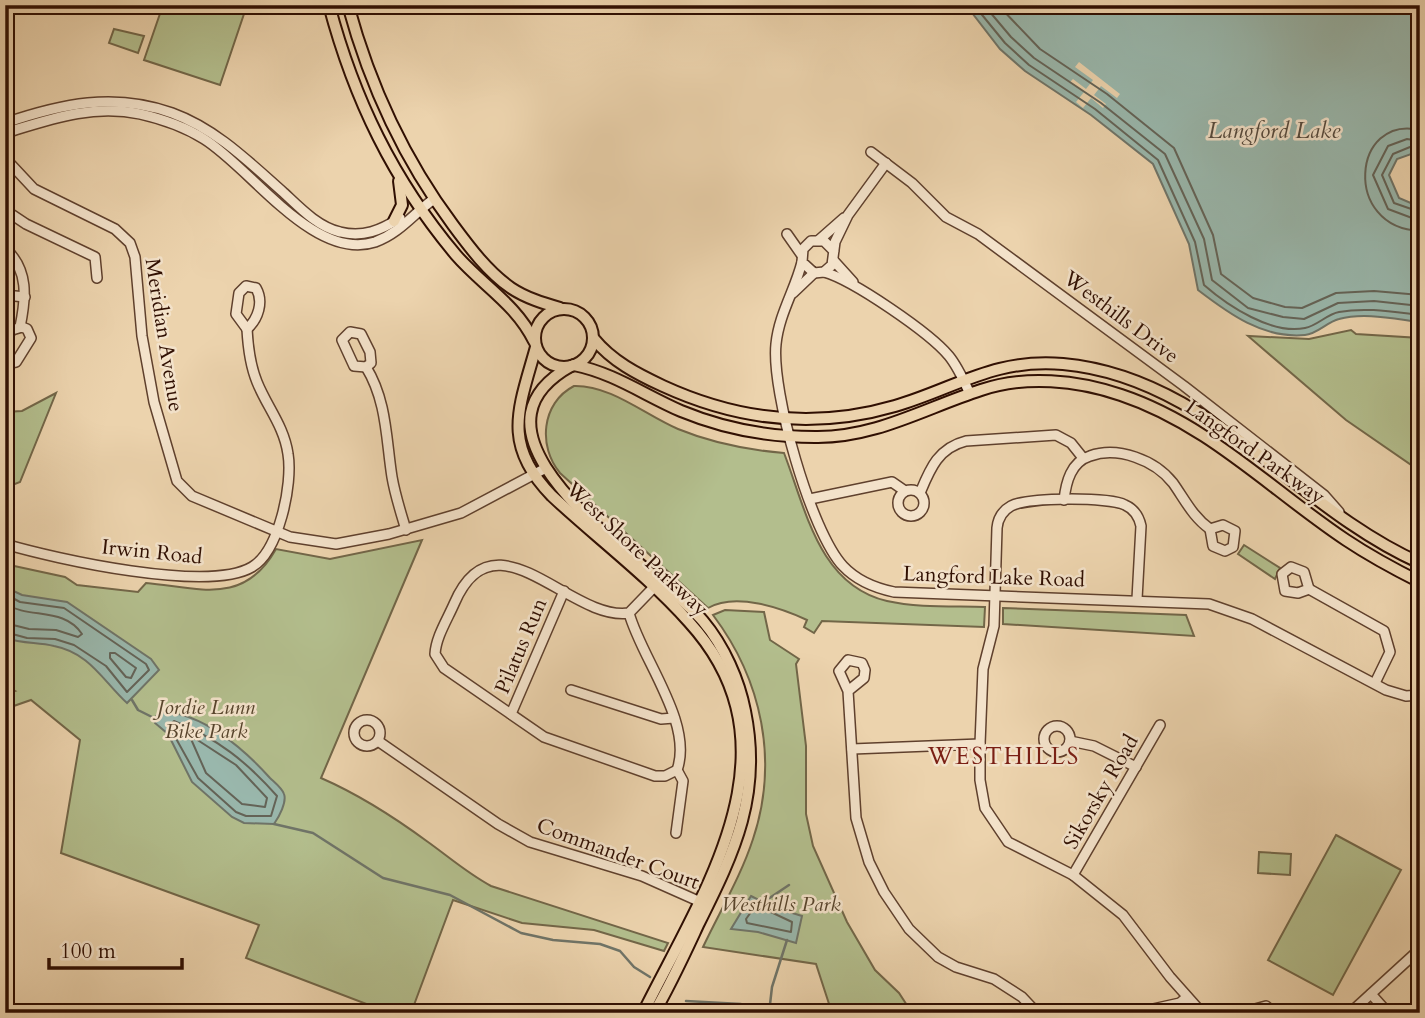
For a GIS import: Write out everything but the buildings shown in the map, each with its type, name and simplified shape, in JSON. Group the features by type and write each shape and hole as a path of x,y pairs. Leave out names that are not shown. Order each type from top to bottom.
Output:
{"main road":[{"path":"329,5 359,99 416,212 477,277 520,315 546,361 553,365 573,366 588,355 594,339 585,317 578,312 523,295 499,279 467,244 434,198 387,119 365,64 348,5"},
{"path":"394,221 402,205 397,175"},
{"path":"535,344 535,331 544,316 560,308"},
{"name":"Langford Parkway","path":"594,339 620,364 685,396 734,412 784,419 831,419 868,413 898,405 963,379 1009,366 1035,363 1087,368 1157,390 1216,423 1345,519 1420,563"},
{"name":"West Shore Parkway","path":"535,344 520,396 516,424 518,439 552,496 657,584 689,622 722,670 737,716 741,768 735,818 704,903 654,1013"},
{"name":"West Shore Parkway","path":"539,472 532,439 531,409 545,384 573,366"},
{"name":"Langford Parkway","path":"573,366 611,375 697,417 788,436 817,437 877,429 970,394 1012,382 1048,381 1107,391 1154,407 1217,443 1346,541 1420,582"},
{"name":"West Shore Parkway","path":"643,1013 704,903"}],"street":[{"path":"5,123 57,106 88,102 153,107 192,122 215,135 327,227 355,234 372,233 416,212"},
{"path":"5,133 82,112 139,114 163,120 205,139 306,225 328,239 352,244 374,242 406,224 434,198"},
{"name":"Westhills Drive","path":"871,152 912,183 946,217 978,234 1055,289 1324,495 1345,519"},
{"name":"Meridian Avenue","path":"5,158 34,189 115,229 130,243 135,257 149,380 177,481 192,496 276,532 302,540 336,544 406,530 481,505 539,472"},
{"path":"815,241 848,215 886,163"},
{"path":"5,210 26,224 95,257 97,278"},
{"path":"834,256 848,215"},
{"path":"854,283 819,272 802,258 787,234 828,243 854,283 942,349 970,394"},
{"name":"Langford Lake Road","path":"815,241 802,258 792,294 780,321 775,357 784,419 810,499 832,552 844,568 865,584 894,593 1192,602 1231,610 1396,693 1420,695"},
{"path":"5,248 22,271 25,297 20,327"},
{"name":"Langford Lake Road","path":"792,294 834,256"},
{"path":"5,295 25,297"},
{"path":"5,339 12,330 20,327"},
{"path":"5,364 16,362 30,344 30,333 20,327"},
{"name":"Irwin Road","path":"5,544 93,564 194,576 220,576 254,566 264,556 276,532 288,489 288,455 281,426 252,369 247,329"},
{"path":"366,368 374,380 385,418 392,477 406,530"},
{"path":"920,493 937,458 952,446 966,442 1056,435 1071,443 1083,458"},
{"path":"1064,500 1067,480 1083,458 1101,453 1121,454 1151,464 1167,476 1191,511 1210,529"},
{"path":"810,499 892,482 905,491 920,493"},
{"path":"905,491 897,504 907,516 921,512 924,501 920,493"},
{"path":"1137,599 1141,526 1136,513 1117,502 1064,500 1017,504 1002,513 997,528 993,635 984,669 980,744 982,795 999,833 1016,848 1073,875 1123,915 1202,1013"},
{"path":"657,584 629,613 606,613 525,570 500,566 480,571 460,591 437,645 436,659 444,668 562,746 655,776 665,776 677,770"},
{"path":"1309,589 1384,631 1390,652 1375,683"},
{"name":"Pilatus Run","path":"511,714 564,592"},
{"path":"629,613 639,645 663,686 674,718 679,753 677,770 683,781 676,833"},
{"path":"571,690 661,719 674,718"},
{"path":"848,691 852,786 859,831 876,878 899,917 938,957 956,967 994,979 1015,992 1037,1013"},
{"name":"Sikorsky Road","path":"1073,875 1160,725"},
{"name":"Commander Court","path":"378,741 498,824 530,842 642,876 704,903"},
{"path":"1070,741 1094,746 1136,767"},
{"path":"852,749 980,744"},
{"path":"1350,1013 1420,949"},
{"path":"1371,994 1388,1013"},
{"path":"1135,1013 1180,1003 1187,997"},
{"path":"1254,1013 1255,1009 1266,1006 1274,1013"}],"green space":[{"path":"163,5 247,5 220,85 144,60"},
{"path":"114,29 144,36 138,53 109,43"},
{"path":"1351,330 1356,334 1420,338 1420,471 1346,420 1248,336 1309,339"},
{"path":"574,386 614,395 678,429 704,438 744,448 784,453 818,542 845,579 864,592 887,601 923,606 985,607 984,627 822,621 814,633 804,627 807,620 758,604 732,601 708,608 560,473 553,462 546,439 549,414 563,394"},
{"path":"56,393 20,482 15,484 5,480 5,412 22,411"},
{"name":"Jordie Lunn Bike Park","path":"422,540 321,778 389,815 491,886 668,943 664,951 594,930 522,923 453,900 411,1013 390,1013 246,958 259,925 61,853 80,740 31,700 5,709 5,694 15,691 5,685 5,564 65,577 77,585 138,592 146,583 219,589 250,579 276,549 330,559"},
{"path":"1244,545 1280,568 1275,579 1238,554"},
{"path":"1003,608 1186,615 1194,636 1003,624"},
{"name":"Westhills Park","path":"725,610 764,612 770,640 799,659 796,664 806,746 806,814 813,846 847,922 875,970 899,993 912,1013 832,1013 816,964 703,947 748,853 761,810 765,780 765,751 754,694 744,666 713,615"},
{"path":"1336,835 1401,870 1333,995 1268,960"},
{"path":"1259,852 1291,854 1290,875 1258,873"}],"water":[{"name":"Langford Lake","path":"966,5 1420,5 1420,159 1411,154 1397,159 1389,175 1399,198 1420,207 1420,322 1380,317 1349,317 1309,334 1290,335 1261,329 1221,307 1198,290 1189,244 1153,164 1091,115 1025,71 1000,49"},
{"path":"5,587 22,595 67,602 151,659 159,670 127,703 87,661 77,655 54,646 5,638"},
{"path":"161,712 192,718 207,725 235,744 260,767 280,787 285,797 274,824 244,823 232,817 192,782 168,734 155,723 154,718"},
{"path":"751,896 773,907 802,916 796,943 758,932 731,929"}],"pier":[{"path":"1079,62 1120,94 1117,98 1101,86 1094,95 1106,104 1103,108 1091,98 1083,108 1076,102 1084,92 1070,82 1073,79 1086,89 1093,80 1075,67"}],"waterway":[{"path":"132,700 138,710 154,718"},
{"path":"274,824 313,833 383,878 450,895 521,933 553,940 600,944 620,951 634,967 650,977"},
{"path":"765,901 789,885"},
{"path":"769,1013 772,987 787,940"},
{"path":"686,1001 741,1004 757,1013"}],"district":[{"name":"WESTHILLS","path":"1004,756"}]}
